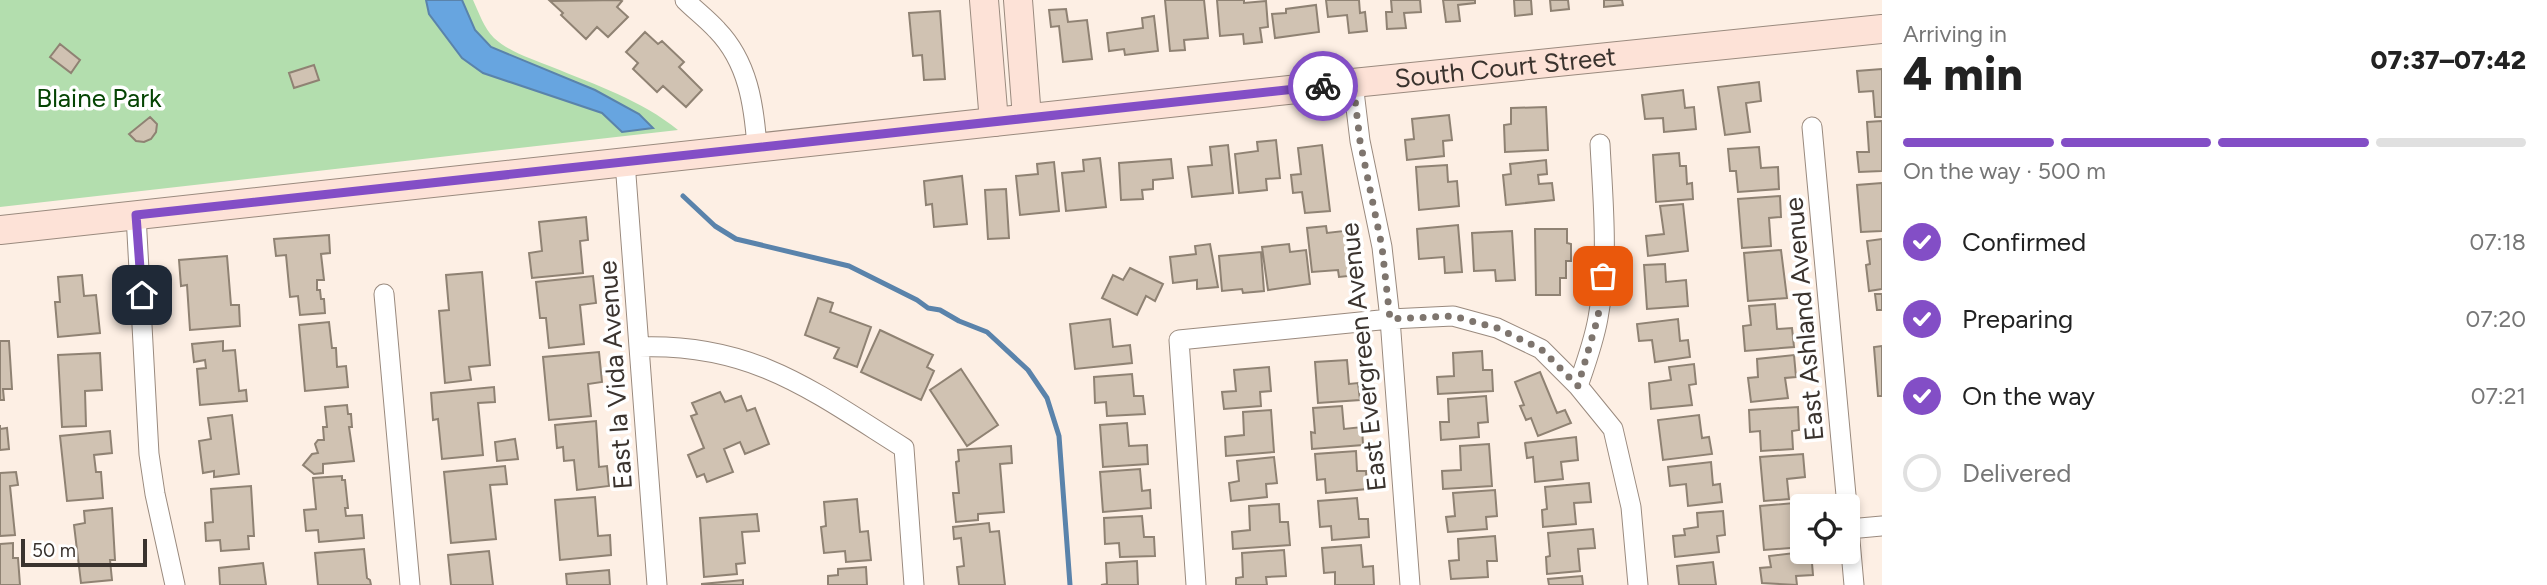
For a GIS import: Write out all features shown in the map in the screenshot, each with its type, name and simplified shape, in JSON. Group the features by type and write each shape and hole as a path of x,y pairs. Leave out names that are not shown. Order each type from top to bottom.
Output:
{"street":[{"path":"685,0 719,31 750,85 757,147"},
{"path":"984,0 994,122"},
{"path":"1018,0 1027,118"},
{"name":"South Court Street","path":"0,230 1353,83 1882,29"},
{"name":"East Evergreen Avenue","path":"1353,83 1360,141 1382,247 1410,585"},
{"name":"East Ashland Avenue","path":"1812,127 1846,494"},
{"path":"1578,386 1596,328 1603,276 1605,235 1600,144"},
{"name":"East la Vida Avenue","path":"625,162 657,585"},
{"path":"136,215 149,454 175,585"},
{"path":"384,294 411,585"},
{"path":"1196,585 1179,340 1390,319 1453,316 1497,328 1541,349 1578,386 1613,429 1631,507 1638,585"},
{"path":"639,347 695,349 731,355 762,365 803,385 904,448 914,585"},
{"path":"1860,524 1882,526"},
{"path":"1852,564 1854,585"}],"green space":[{"name":"Blaine Park","path":"0,0 473,0 487,30 507,47 633,102 678,130 0,207"}],"water":[{"path":"426,0 462,0 475,30 491,47 595,90 639,114 653,128 622,132 602,113 483,73 462,58 429,14"}],"building":[{"path":"1165,0 1204,0 1208,38 1184,40 1185,50 1170,51"},
{"path":"1217,0 1244,0 1244,3 1266,1 1268,27 1260,28 1262,42 1244,44 1243,34 1220,36"},
{"path":"1326,0 1359,0 1360,13 1365,12 1367,31 1349,33 1347,15 1328,17"},
{"path":"1391,0 1420,0 1421,12 1404,13 1406,28 1387,29 1386,12 1392,12"},
{"path":"1443,0 1475,0 1475,3 1458,5 1460,21 1446,22"},
{"path":"1514,0 1531,0 1532,14 1515,16"},
{"path":"1550,0 1568,0 1569,9 1551,11"},
{"path":"1604,0 1622,0 1623,5 1604,7"},
{"path":"550,1 622,1 617,7 628,17 608,37 597,27 586,39"},
{"path":"1316,5 1319,32 1275,38 1272,14"},
{"path":"1066,9 1068,22 1087,20 1092,59 1063,62 1059,26 1051,27 1049,10"},
{"path":"940,11 945,79 924,80 922,55 913,56 909,13"},
{"path":"1154,16 1158,51 1125,55 1124,49 1109,51 1107,33 1143,28 1142,18"},
{"path":"645,32 658,44 662,41 684,62 679,67 702,90 686,107 663,86 657,92 633,69 638,63 626,52"},
{"path":"60,44 80,60 71,73 50,57"},
{"path":"314,65 319,80 294,88 289,73"},
{"path":"1882,69 1882,117 1875,117 1873,91 1859,92 1857,71"},
{"path":"1759,82 1761,101 1746,103 1750,132 1725,135 1718,87"},
{"path":"1683,90 1685,108 1694,107 1696,129 1664,132 1663,118 1645,119 1642,95"},
{"path":"1546,107 1548,150 1505,152 1504,125 1511,124 1511,108"},
{"path":"1449,115 1452,140 1443,141 1444,156 1407,160 1405,140 1414,139 1412,119"},
{"path":"150,117 157,124 156,132 151,139 136,141 129,134"},
{"path":"1882,121 1882,171 1859,172 1857,152 1869,152 1867,122"},
{"path":"1276,140 1280,178 1266,179 1267,190 1239,193 1235,154 1258,151 1257,142"},
{"path":"1228,145 1233,193 1192,197 1188,167 1212,165 1210,147"},
{"path":"1322,145 1330,211 1305,213 1302,192 1293,193 1291,175 1301,174 1298,148"},
{"path":"1759,147 1761,168 1778,167 1779,189 1738,192 1736,171 1730,171 1728,149"},
{"path":"1679,153 1680,166 1686,166 1687,184 1692,183 1693,199 1656,202 1653,155"},
{"path":"1100,158 1106,207 1066,211 1062,173 1084,171 1083,160"},
{"path":"1171,159 1173,178 1153,180 1153,189 1142,190 1143,199 1121,200 1119,163"},
{"path":"1546,160 1547,174 1538,175 1539,184 1552,183 1554,200 1506,205 1503,175 1511,174 1510,164"},
{"path":"1054,162 1059,211 1020,215 1016,176 1038,174 1037,164"},
{"path":"1447,165 1448,182 1457,181 1459,206 1419,210 1416,167"},
{"path":"962,176 967,224 934,227 932,204 926,205 924,181"},
{"path":"1882,183 1882,231 1861,232 1857,185"},
{"path":"1006,189 1009,238 988,239 985,190"},
{"path":"1780,196 1781,217 1769,218 1771,246 1742,248 1738,199"},
{"path":"1683,204 1688,251 1648,256 1646,236 1664,234 1660,206"},
{"path":"586,217 588,240 580,241 583,273 532,278 529,253 542,251 539,222"},
{"path":"1458,225 1462,272 1445,273 1444,257 1419,259 1417,229"},
{"path":"1326,226 1327,233 1352,230 1357,275 1339,277 1338,270 1312,272 1307,228"},
{"path":"1535,229 1567,229 1567,243 1571,244 1571,261 1566,261 1566,278 1560,278 1560,295 1536,295"},
{"path":"1512,231 1515,280 1496,281 1495,270 1474,271 1472,233"},
{"path":"329,235 330,253 321,254 324,280 317,280 317,290 320,290 321,299 324,299 325,313 300,315 298,296 290,297 286,255 276,256 274,239"},
{"path":"1882,239 1882,289 1869,291 1867,241"},
{"path":"1210,244 1218,287 1197,289 1197,280 1173,283 1170,257 1196,254 1195,246"},
{"path":"1289,244 1290,252 1306,250 1310,284 1268,290 1262,247"},
{"path":"1781,250 1787,298 1748,301 1744,253"},
{"path":"1261,252 1264,291 1222,291 1219,256"},
{"path":"227,256 231,305 239,305 240,326 190,330 187,285 181,286 179,260"},
{"path":"1665,264 1666,282 1686,280 1688,306 1647,309 1644,265"},
{"path":"1130,268 1163,284 1155,301 1146,296 1137,315 1102,298 1113,275 1123,280"},
{"path":"482,272 490,365 469,367 471,380 445,383 439,311 449,310 446,275"},
{"path":"82,275 84,296 96,295 100,333 58,337 55,302 60,302 58,277"},
{"path":"593,276 596,303 580,305 584,344 549,348 546,318 540,318 536,282"},
{"path":"1875,294 1882,294 1882,310 1877,310"},
{"path":"818,298 833,303 830,312 871,327 857,367 834,358 839,348 805,335"},
{"path":"1775,304 1777,329 1792,328 1794,347 1745,351 1743,326 1751,325 1749,306"},
{"path":"1110,319 1113,347 1130,345 1132,363 1075,369 1070,324"},
{"path":"1678,319 1680,341 1688,340 1690,357 1655,362 1652,340 1639,341 1637,324"},
{"path":"329,322 332,348 336,348 337,367 346,366 348,387 305,391 299,325"},
{"path":"880,330 933,355 927,367 934,371 921,400 861,372"},
{"path":"0,341 9,341 12,389 3,389 4,400 0,400"},
{"path":"223,341 223,351 235,350 239,391 246,390 247,401 200,405 197,369 206,368 205,360 194,362 192,344"},
{"path":"1882,346 1882,396 1878,396 1874,347"},
{"path":"1482,351 1483,370 1492,370 1493,391 1438,394 1437,377 1454,376 1453,353"},
{"path":"599,352 602,382 588,384 591,416 549,420 543,357"},
{"path":"100,353 102,390 85,391 86,426 62,427 58,355"},
{"path":"1794,355 1796,377 1785,378 1788,398 1751,402 1748,378 1758,377 1757,359"},
{"path":"1347,360 1349,384 1358,383 1360,400 1318,403 1315,362"},
{"path":"1694,364 1696,384 1689,385 1692,405 1651,409 1649,383 1671,380 1669,367"},
{"path":"1269,367 1271,391 1260,392 1261,406 1224,409 1222,392 1236,391 1234,370"},
{"path":"961,369 998,425 967,446 930,390"},
{"path":"1540,372 1557,413 1565,410 1571,423 1538,436 1531,418 1526,420 1520,406 1524,405 1515,382"},
{"path":"1132,374 1134,396 1143,396 1145,414 1107,416 1106,402 1095,403 1094,377"},
{"path":"494,387 495,402 478,403 483,455 442,459 438,419 433,420 431,393"},
{"path":"720,392 725,402 741,396 747,411 755,408 769,444 745,454 740,442 724,449 733,472 707,482 704,474 697,477 688,455 704,448 691,416 697,414 692,403"},
{"path":"1486,396 1488,422 1478,423 1479,437 1441,440 1440,422 1449,422 1448,399"},
{"path":"347,405 348,414 351,414 352,427 349,427 354,461 323,464 323,473 314,474 303,465 312,454 318,453 315,444 318,440 324,440 323,427 327,427 325,407"},
{"path":"1342,406 1344,429 1362,427 1363,445 1312,449 1311,432 1315,433 1313,408"},
{"path":"1798,407 1799,430 1792,431 1793,449 1761,451 1760,431 1750,432 1749,410"},
{"path":"1271,410 1274,452 1226,456 1225,437 1244,435 1243,412"},
{"path":"232,415 239,474 214,477 214,471 203,473 199,441 211,439 208,418"},
{"path":"1699,415 1702,438 1709,437 1712,454 1663,460 1658,420"},
{"path":"596,421 599,467 607,466 609,486 577,490 574,460 564,461 563,447 557,448 555,425"},
{"path":"1127,423 1129,446 1147,445 1148,464 1103,467 1100,425"},
{"path":"7,428 9,449 0,450 0,429"},
{"path":"110,431 112,453 94,455 96,472 101,472 103,498 67,501 60,436"},
{"path":"1576,437 1578,460 1561,462 1563,479 1535,482 1533,457 1527,458 1525,443"},
{"path":"515,439 518,459 497,461 495,442"},
{"path":"1489,444 1492,486 1443,489 1442,471 1461,470 1460,446"},
{"path":"1011,446 1012,463 1000,464 1004,512 978,514 978,520 956,522 953,493 959,493 956,462 959,461 958,450"},
{"path":"1356,451 1357,471 1366,471 1367,489 1326,493 1325,479 1317,480 1315,454"},
{"path":"1803,454 1805,477 1787,479 1789,499 1764,501 1760,457"},
{"path":"1274,457 1277,483 1266,484 1267,497 1231,501 1229,483 1239,481 1237,461"},
{"path":"1711,462 1713,485 1720,484 1722,502 1688,506 1686,484 1670,486 1668,467"},
{"path":"505,466 507,484 490,485 496,539 451,543 444,472"},
{"path":"1140,469 1142,491 1150,490 1151,508 1103,512 1100,472"},
{"path":"16,472 18,485 10,486 15,535 0,536 0,473"},
{"path":"342,476 342,480 345,480 348,508 345,508 346,516 362,515 364,538 319,542 318,530 306,531 304,510 316,509 313,478"},
{"path":"1589,483 1591,502 1574,503 1576,524 1543,527 1542,510 1547,509 1545,487"},
{"path":"251,486 254,536 248,536 249,549 221,551 220,540 206,541 205,523 213,522 211,489"},
{"path":"1495,490 1497,516 1486,517 1487,529 1448,532 1446,517 1455,516 1453,493"},
{"path":"595,497 598,536 610,535 611,555 560,560 555,500"},
{"path":"1357,498 1359,519 1368,519 1369,537 1332,540 1331,526 1320,527 1318,501"},
{"path":"857,499 860,532 868,531 871,560 846,562 845,551 824,553 821,527 826,526 824,502"},
{"path":"1790,503 1790,548 1764,550 1760,506"},
{"path":"1279,504 1280,522 1288,522 1290,545 1233,549 1232,532 1250,530 1249,506"},
{"path":"112,508 115,560 110,560 112,580 81,583 74,525 85,523 84,511"},
{"path":"1723,511 1725,535 1717,536 1719,552 1675,557 1673,536 1685,535 1684,529 1698,527 1697,513"},
{"path":"757,514 759,531 742,532 745,563 736,564 737,574 704,577 700,518"},
{"path":"1142,516 1144,537 1154,537 1155,556 1120,557 1119,543 1105,544 1104,518"},
{"path":"989,523 990,532 999,531 1005,585 959,585 957,567 964,566 961,538 954,539 953,527"},
{"path":"1593,529 1595,548 1578,549 1580,571 1547,574 1546,557 1550,556 1548,533"},
{"path":"1495,536 1497,561 1487,561 1488,577 1451,579 1449,561 1459,560 1458,539"},
{"path":"13,543 13,558 18,558 20,585 0,585 0,544"},
{"path":"1361,545 1363,567 1373,566 1374,585 1335,585 1335,572 1324,573 1322,548"},
{"path":"364,549 367,578 371,585 318,585 315,553"},
{"path":"1284,550 1286,576 1266,577 1267,585 1236,585 1236,578 1243,577 1242,553"},
{"path":"489,551 493,585 451,585 448,555"},
{"path":"1790,554 1790,564 1812,564 1813,575 1796,576 1797,585 1762,583 1760,568 1771,567 1769,556"},
{"path":"1137,561 1138,585 1101,585 1107,584 1106,563"},
{"path":"1713,562 1716,585 1679,585 1677,566"},
{"path":"263,563 266,585 220,585 219,568"},
{"path":"866,567 867,585 828,585 828,576 838,575 838,569"},
{"path":"609,570 610,585 567,585 566,574"},
{"path":"1582,576 1583,585 1549,585 1548,579"},
{"path":"743,580 743,585 702,585 702,584"}],"waterway":[{"path":"683,196 715,226 736,239 849,266 928,308 940,310 987,332 1028,370 1047,398 1059,436 1070,585"}],"way so far":[{"path":"1323,86 1353,83 1360,141 1382,247 1390,319 1453,316 1497,328 1541,349 1578,386 1598,317 1603,276"}],"route":[{"path":"142,295 136,215 1323,86"}]}
